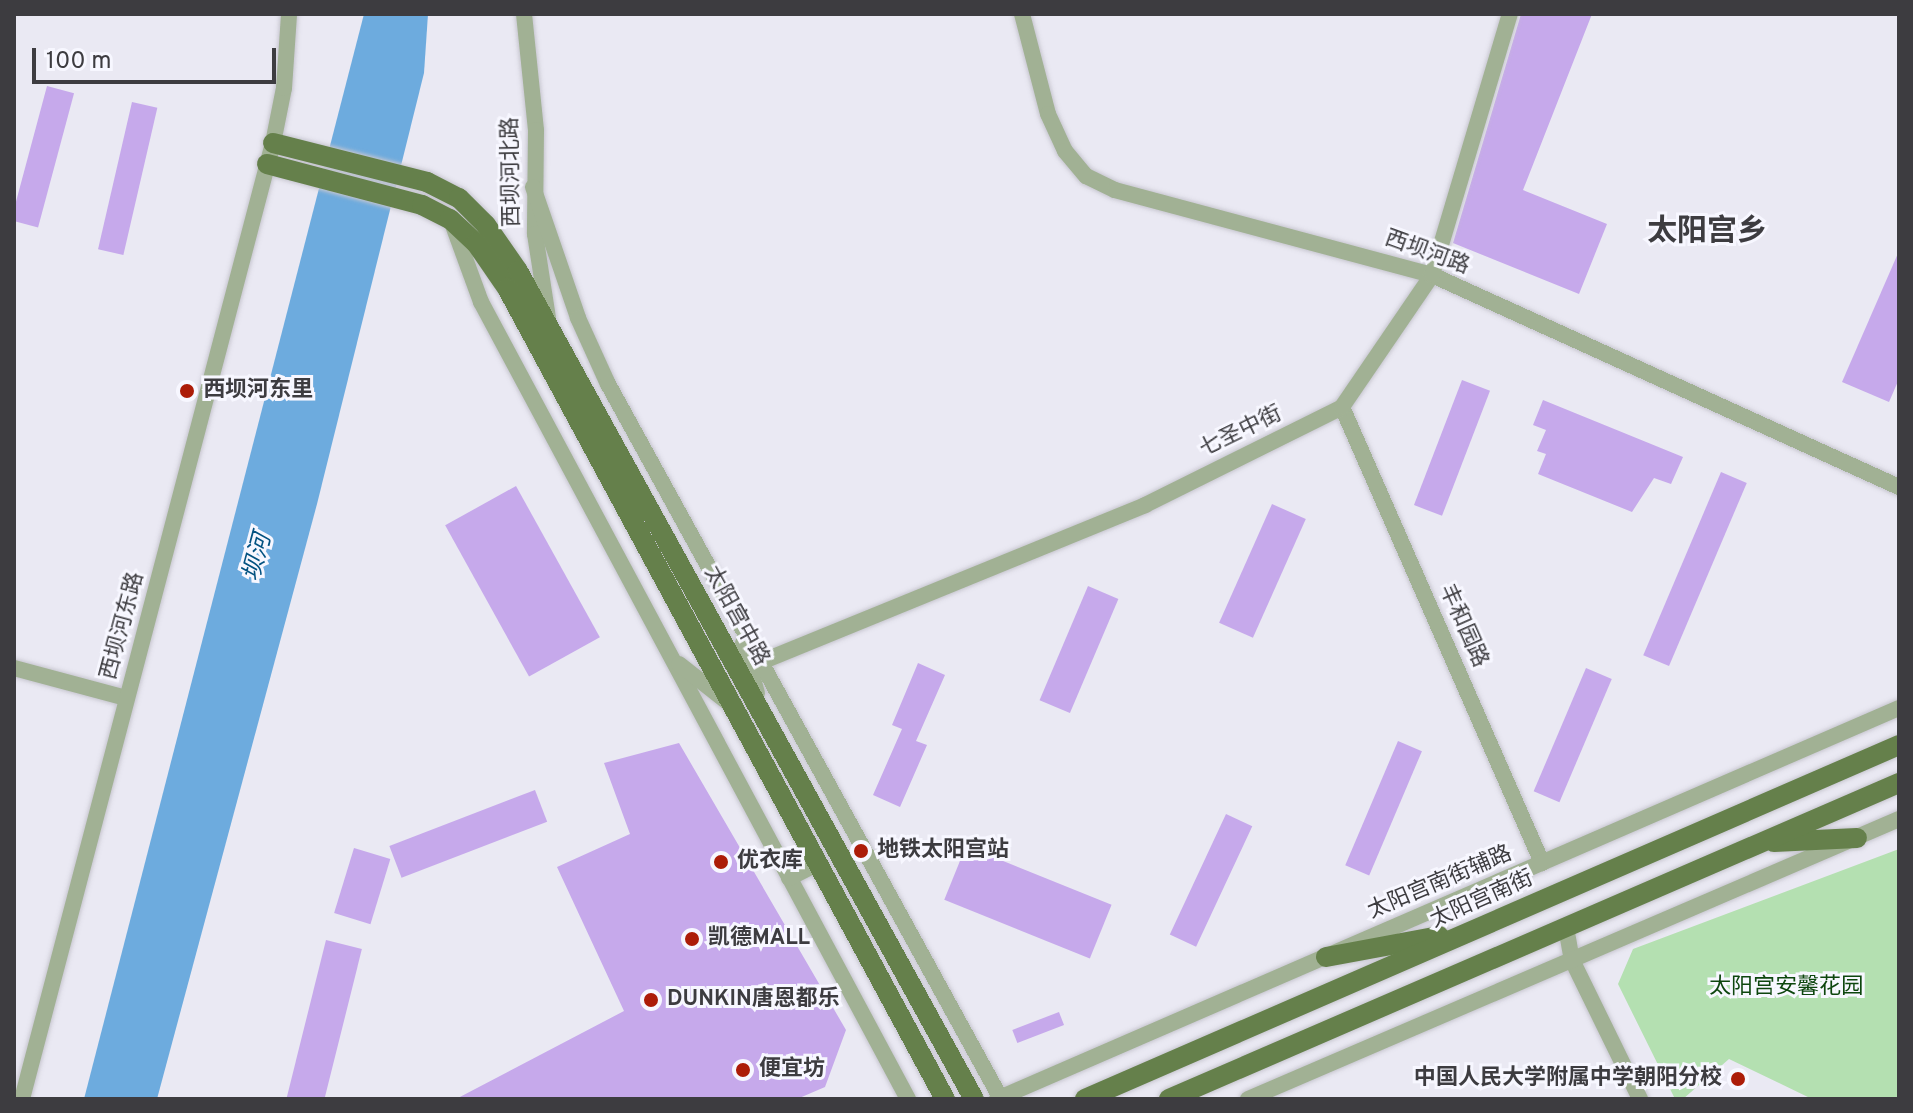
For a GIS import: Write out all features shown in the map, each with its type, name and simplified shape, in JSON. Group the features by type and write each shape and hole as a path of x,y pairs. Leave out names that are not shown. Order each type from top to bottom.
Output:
{"main road":[{"name":"太阳宫中路","path":"273,143 427,182 459,198 486,225 549,328 974,1099"},
{"name":"太阳宫中路","path":"277,166 422,205 450,219 476,243 507,288 945,1099"},
{"name":"太阳宫南街","path":"1085,1099 1899,745"},
{"path":"1169,1099 1899,783"},
{"path":"1762,843 1857,838"},
{"path":"1326,957 1475,929"}],"street":[{"name":"西坝河东路","path":"21,1087 126,698 277,166 273,143 284,88 289,14"},
{"name":"西坝河北路","path":"524,14 536,130 533,187 549,328"},
{"name":"西坝河路","path":"1022,14 1048,114 1065,151 1086,176 1115,190 1432,275 1899,487"},
{"name":"七圣中街","path":"761,662 1145,505 1342,407 1432,275 1510,14"},
{"name":"太阳宫中路","path":"533,187 578,318 608,384 1000,1099"},
{"path":"450,219 481,302 908,1099"},
{"name":"丰和园路","path":"1342,407 1542,863"},
{"path":"734,613 764,718"},
{"path":"672,658 734,708"},
{"path":"14,668 126,698"},
{"name":"太阳宫南街辅路","path":"1000,1099 1899,708"},
{"path":"1248,1099 1899,819"},
{"path":"789,878 818,863"},
{"path":"1566,927 1572,960 1640,1099"}],"green space":[{"name":"太阳宫安馨花园","path":"1899,849 1899,1099 1812,1099 1729,1059 1683,1099 1675,1099 1618,984 1633,949"}],"water":[{"name":"坝河","path":"364,14 428,14 424,73 317,504 157,1099 84,1099"}],"building":[{"path":"1521,14 1592,14 1523,190 1607,224 1579,294 1453,243"},
{"path":"47,86 74,93 38,228 14,221 14,209"},
{"path":"132,102 157,108 123,255 98,249"},
{"path":"1899,251 1899,379 1889,402 1842,382"},
{"path":"1462,380 1490,391 1442,516 1414,505"},
{"path":"1543,400 1683,457 1671,484 1654,478 1632,512 1538,474 1546,454 1537,451 1546,430 1533,425"},
{"path":"1721,472 1747,483 1669,666 1643,655"},
{"path":"516,486 600,637 529,677 445,525"},
{"path":"1272,504 1306,519 1253,638 1219,623"},
{"path":"1088,586 1118,599 1070,713 1040,700"},
{"path":"918,663 945,675 916,741 927,745 900,807 873,795 902,729 892,725"},
{"path":"1586,668 1612,679 1559,802 1534,791"},
{"path":"1398,741 1422,751 1369,875 1345,865"},
{"name":"凯德MALL","path":"679,743 846,1030 825,1087 797,1099 456,1099 624,1011 557,867 630,834 604,763"},
{"path":"535,790 547,822 402,878 389,846"},
{"path":"1226,814 1252,826 1196,947 1170,935"},
{"path":"966,846 1112,905 1090,959 944,900"},
{"path":"354,848 390,859 370,924 334,913"},
{"path":"326,940 362,949 324,1099 286,1099"},
{"path":"1059,1012 1064,1025 1017,1043 1012,1030"}],"place":[{"name":"西坝河东里","path":"187,391"},
{"name":"地铁太阳宫站","path":"861,851"},
{"name":"优衣库","path":"721,862"},
{"name":"凯德MALL","path":"692,939"},
{"name":"DUNKIN唐恩都乐","path":"651,1000"},
{"name":"便宜坊","path":"743,1070"},
{"name":"中国人民大学附属中学朝阳分校","path":"1738,1079"}],"district":[{"name":"太阳宫乡","path":"1707,233"}]}
